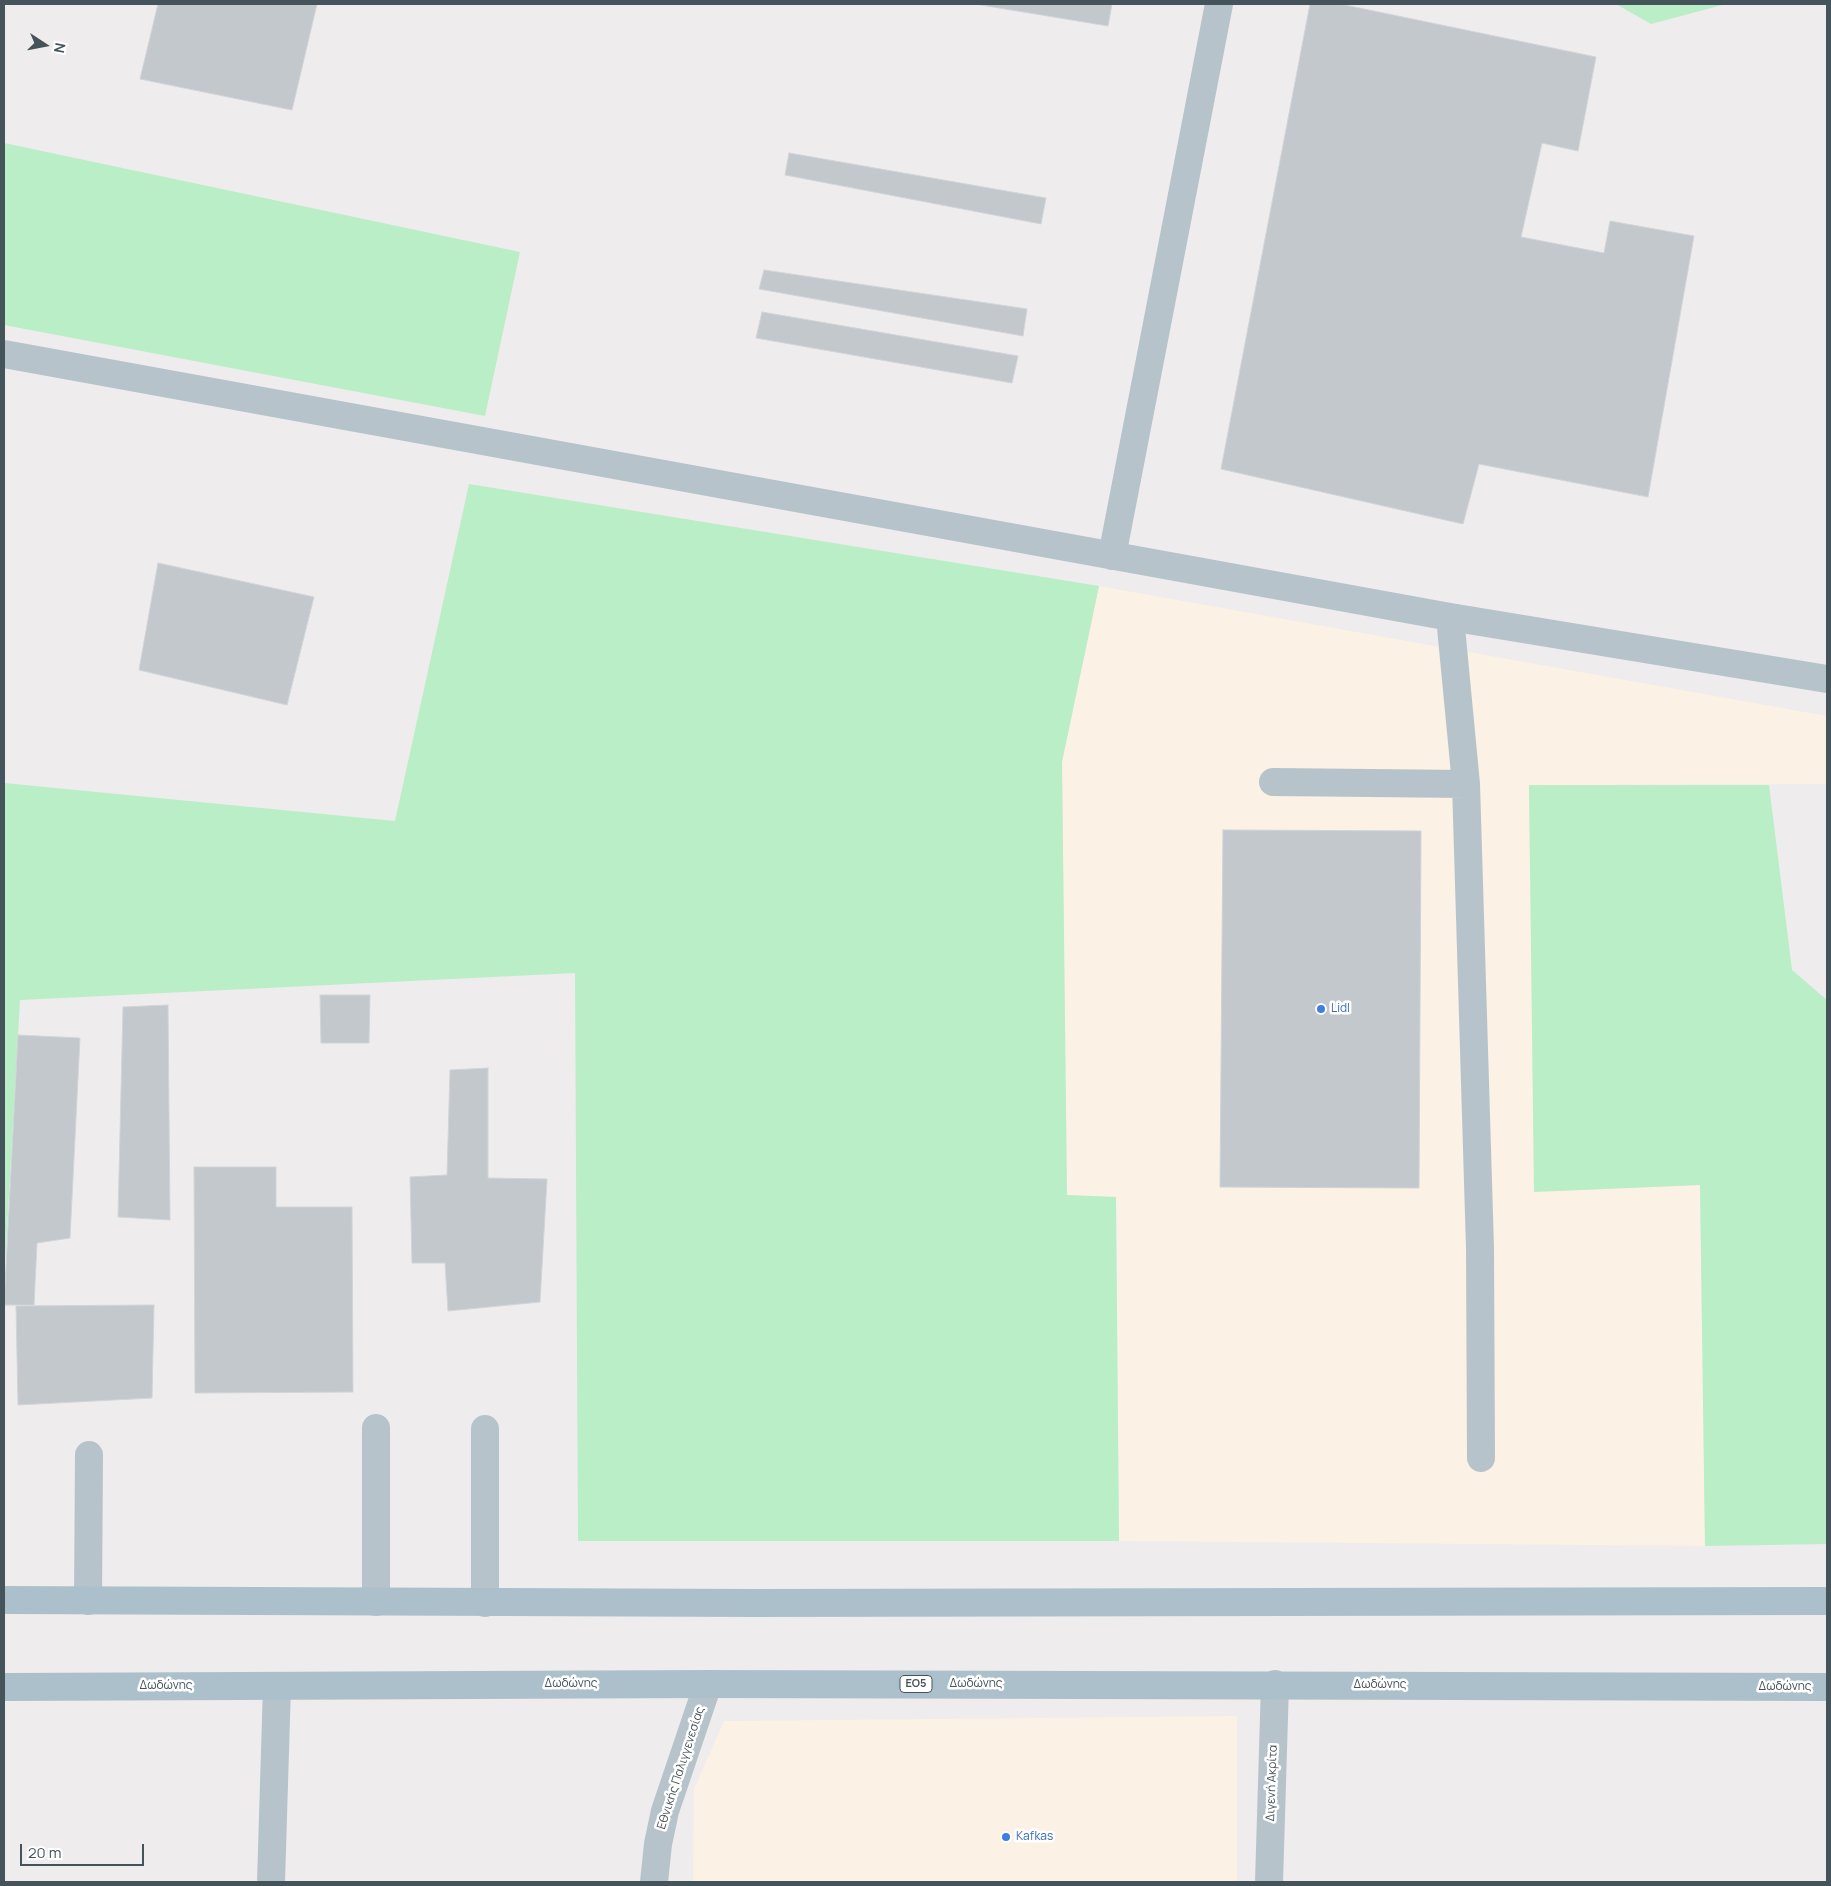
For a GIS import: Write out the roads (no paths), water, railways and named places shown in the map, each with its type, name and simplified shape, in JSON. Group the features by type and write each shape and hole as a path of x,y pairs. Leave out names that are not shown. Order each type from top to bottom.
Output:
{"main road":[{"path":"4,1600 485,1603 1827,1601"},
{"name":"Δωδώνης","path":"4,1687 708,1684 1827,1686"}],"street":[{"path":"1112,556 1219,4"},
{"path":"4,354 1450,617 1827,679"},
{"path":"1450,617 1466,784 1480,1248 1482,1458"},
{"path":"1272,782 1466,784"},
{"path":"376,1428 376,1602"},
{"path":"485,1429 485,1603"},
{"path":"88,1601 89,1455"},
{"name":"Εθνικής Παλιγγενεσίας","path":"654,1882 658,1844 665,1811 708,1684"},
{"name":"Διγενή Ακρίτα","path":"1269,1882 1275,1684"},
{"path":"271,1882 276,1686"}],"place":[{"name":"Lidl","path":"1321,1009"},
{"name":"Kafkas","path":"1006,1837"}]}
